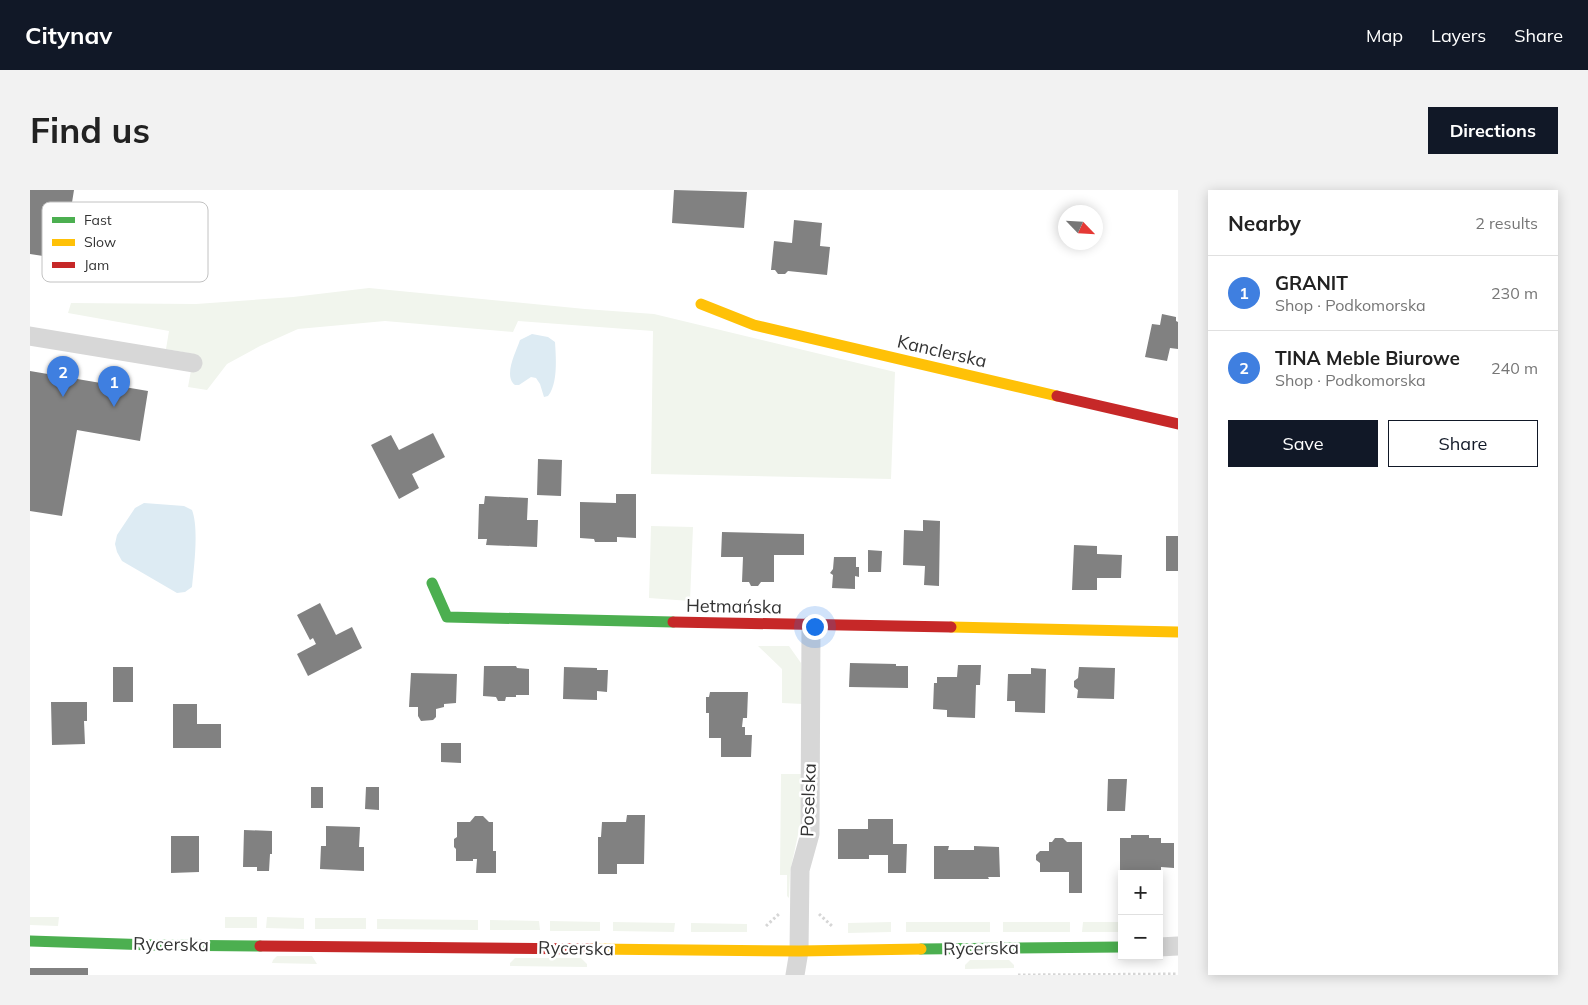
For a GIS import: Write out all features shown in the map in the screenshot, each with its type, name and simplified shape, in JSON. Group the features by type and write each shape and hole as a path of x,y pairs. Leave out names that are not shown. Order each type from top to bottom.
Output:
{"street":[{"name":"Kanclerska","path":"701,304 754,325 1178,424"},
{"path":"30,336 193,363"},
{"name":"Hetmańska","path":"432,582 447,617 1178,632"},
{"name":"Poselska","path":"796,975 800,870 810,834 811,625"},
{"name":"Rycerska","path":"30,941 163,945 798,951 1118,947"},
{"path":"1163,946 1178,946"}],"path":[{"path":"1018,975 1178,974"}],"shaded area":[{"path":"369,288 654,314 895,372 891,479 651,474 653,331 518,321 513,332 385,321 298,329 260,346 227,364 207,390 188,387 194,354 166,349 169,331 68,313 71,303 196,304 293,297"},
{"path":"532,334 548,337 555,342 555,378 551,391 548,396 544,397 536,378 531,377 519,385 515,385 510,376 510,370 520,340"},
{"path":"144,503 184,506 192,510 196,537 195,559 192,587 185,592 177,593 122,561 117,552 115,544 117,535 135,508"},
{"path":"651,526 693,527 690,601 649,598"},
{"path":"758,646 789,646 801,663 803,704 782,703 782,669"},
{"path":"781,774 801,774 801,821 790,872 789,898 787,896 787,875 780,875"},
{"path":"30,917 59,917 58,926 30,925"},
{"path":"225,917 257,917 257,928 225,928"},
{"path":"267,917 304,918 304,929 266,928"},
{"path":"315,918 366,918 366,929 315,929"},
{"path":"377,919 478,920 478,930 377,929"},
{"path":"490,920 539,921 540,930 490,930"},
{"path":"550,921 600,922 600,931 550,931"},
{"path":"613,922 675,923 674,932 613,931"},
{"path":"891,922 891,932 848,933 848,923"},
{"path":"906,922 990,922 990,932 906,932"},
{"path":"1003,922 1070,922 1070,932 1003,932"},
{"path":"1083,922 1118,922 1118,932 1082,932"},
{"path":"691,923 747,924 747,932 691,932"},
{"path":"277,956 312,956 317,964 272,963"},
{"path":"515,958 581,958 587,964 587,967 510,966 510,963"},
{"path":"970,960 1009,960 1014,965 1014,968 965,969 965,965"}],"building":[{"path":"30,190 74,190 72,202 42,202 42,256 30,254"},
{"path":"674,190 747,192 744,228 672,223"},
{"path":"794,220 822,223 820,246 830,247 827,275 788,271 785,274 778,274 775,270 771,270 774,241 792,243"},
{"path":"1162,314 1176,317 1178,322 1178,349 1170,348 1167,361 1145,357 1152,324 1160,325"},
{"path":"30,371 148,391 140,441 77,430 62,516 30,511"},
{"path":"433,433 445,457 412,474 419,488 399,499 371,445 391,435 399,450"},
{"path":"538,459 562,460 561,496 537,495"},
{"path":"616,494 636,494 636,538 617,537 617,542 595,542 594,539 580,538 580,502 616,503"},
{"path":"485,496 528,498 527,520 538,520 537,547 486,545 487,539 478,539 479,504 484,504"},
{"path":"923,520 940,521 939,586 924,585 925,566 903,565 904,530 923,531"},
{"path":"722,532 804,534 804,555 774,555 774,582 761,582 758,586 751,586 749,582 742,582 743,557 721,557"},
{"path":"1166,536 1178,536 1178,571 1166,571"},
{"path":"1074,545 1097,546 1097,554 1122,555 1121,578 1097,578 1097,590 1072,590"},
{"path":"868,550 882,551 881,572 868,572"},
{"path":"834,557 856,557 859,577 855,576 855,589 832,588 833,575 830,573 833,569"},
{"path":"320,603 336,635 352,627 362,648 308,676 297,654 316,644 313,638 310,640 297,615"},
{"path":"850,663 908,666 908,688 849,687"},
{"path":"958,665 981,665 980,685 976,685 975,718 947,717 947,710 933,709 934,683 937,683 937,677 957,677"},
{"path":"484,666 516,666 517,668 529,669 529,695 506,697 505,701 498,701 496,697 483,696"},
{"path":"113,667 133,667 133,702 113,702"},
{"path":"564,667 608,670 607,692 597,691 597,700 563,699"},
{"path":"1079,667 1115,668 1114,699 1077,698 1078,690 1074,687 1074,681 1078,678"},
{"path":"1031,668 1046,669 1045,713 1015,712 1015,701 1007,701 1008,674 1031,674"},
{"path":"411,673 457,674 456,703 444,704 444,707 436,709 436,717 433,720 421,721 418,716 418,707 409,707"},
{"path":"710,692 748,692 747,718 743,718 742,727 745,727 745,735 752,735 751,757 721,757 721,738 709,738 709,713 706,713 706,697 709,697"},
{"path":"51,702 87,702 87,721 84,721 85,744 52,745"},
{"path":"173,704 197,704 197,724 221,724 221,748 173,748"},
{"path":"441,743 461,743 461,763 441,762"},
{"path":"1108,779 1127,779 1125,811 1107,811"},
{"path":"311,787 323,787 323,808 311,808"},
{"path":"366,787 379,787 379,810 365,809"},
{"path":"627,815 645,815 644,864 617,864 617,874 598,874 598,837 601,837 602,822 626,822"},
{"path":"475,816 483,816 489,822 493,822 493,851 496,851 496,873 476,873 477,859 473,859 473,861 456,861 454,839 457,837 457,822 470,822"},
{"path":"868,819 893,819 893,844 907,844 906,873 888,873 888,855 869,855 869,859 838,859 838,829 868,829"},
{"path":"326,826 360,827 359,847 364,847 364,871 320,869 321,846 326,846"},
{"path":"244,830 272,831 272,854 270,854 269,871 257,871 257,867 243,867"},
{"path":"1131,835 1149,835 1149,838 1161,838 1161,843 1174,843 1174,868 1161,867 1161,870 1120,870 1120,838 1131,838"},
{"path":"171,836 199,836 199,872 171,873"},
{"path":"1055,838 1063,838 1067,842 1082,842 1082,893 1069,893 1069,872 1040,872 1040,863 1036,860 1036,855 1040,851 1049,851 1049,842 1052,842"},
{"path":"934,846 949,846 948,850 974,850 974,846 999,847 1000,877 988,877 989,879 934,879"},
{"path":"30,968 88,968 88,975 30,975"}],"traffic: fast":[{"path":"432,583 447,617 673,622"},
{"path":"30,941 260,946"},
{"path":"921,949 1118,947"}],"traffic: slow":[{"path":"701,304 754,325 1057,396"},
{"path":"951,627 1178,632"},
{"path":"592,949 799,951 921,949"}],"traffic: jam":[{"path":"1057,396 1178,424"},
{"path":"673,622 951,627"},
{"path":"260,946 592,949"}],"place":[{"name":"TINA Meble Biurowe","path":"63,397"},
{"name":"GRANIT","path":"114,407"}]}
